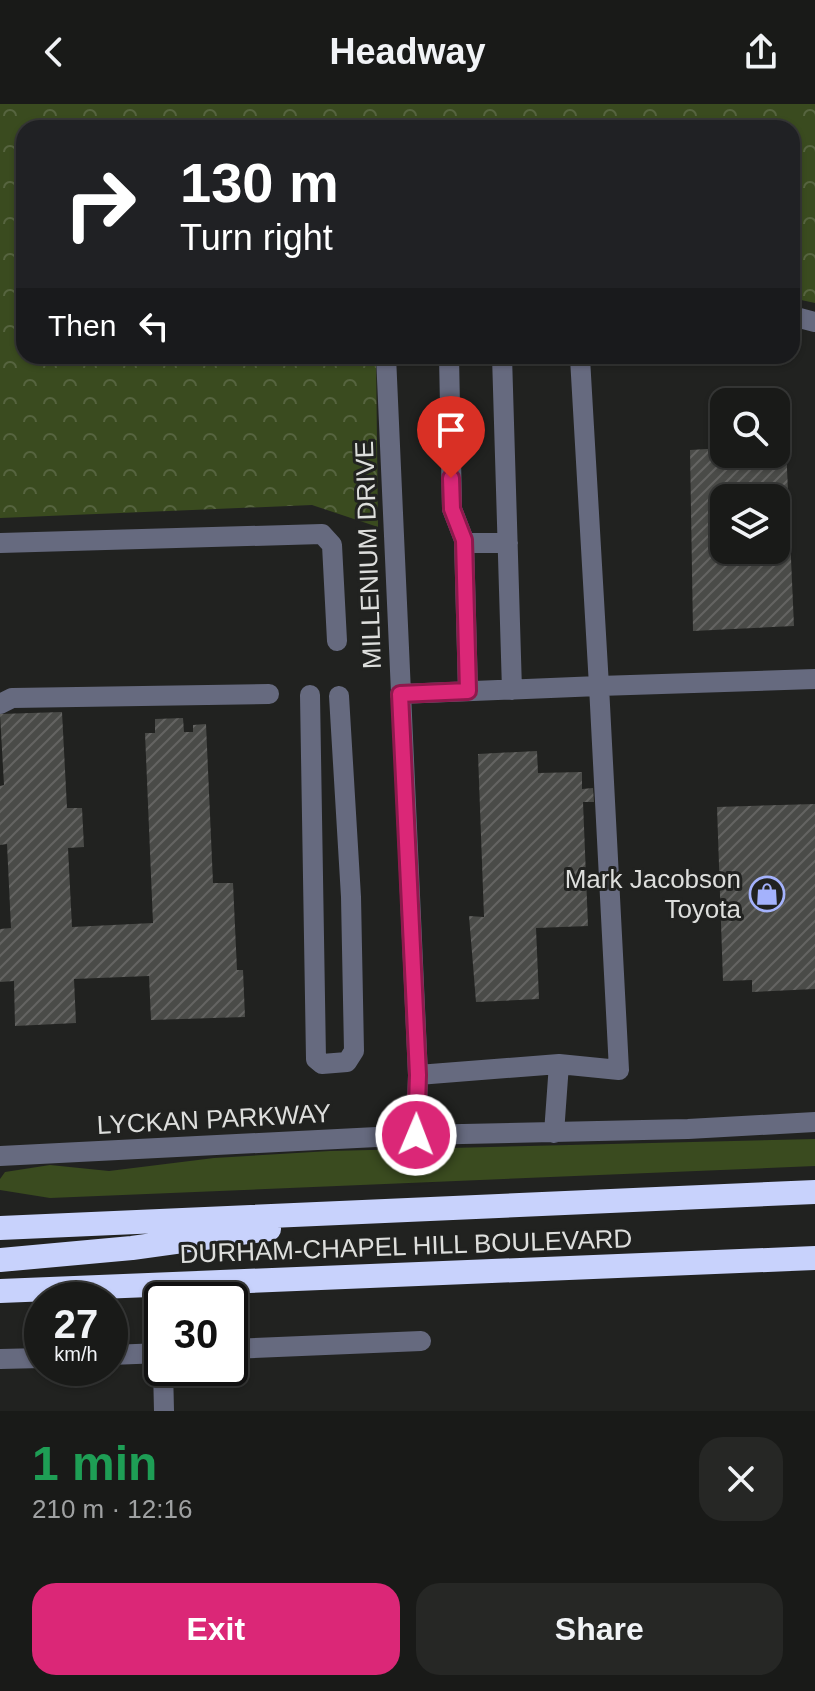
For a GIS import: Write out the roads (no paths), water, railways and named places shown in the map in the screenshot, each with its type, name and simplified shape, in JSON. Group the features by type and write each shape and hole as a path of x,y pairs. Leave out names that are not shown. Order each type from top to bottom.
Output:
{"highway":[{"name":"DURHAM-CHAPEL HILL BOULEVARD","path":"0,1228 815,1192"},
{"path":"0,1260 223,1236 378,1210"},
{"name":"DURHAM-CHAPEL HILL BOULEVARD","path":"0,1291 815,1258"}],"street":[{"name":"MILLENIUM DRIVE","path":"386,364 418,1075 416,1135"},
{"path":"449,364 452,509 464,543 468,691"},
{"path":"502,364 512,690"},
{"path":"418,1075 559,1064 619,1070 580,364"},
{"path":"0,543 322,534 332,545 337,641"},
{"path":"464,543 508,543"},
{"path":"400,694 815,679"},
{"path":"0,704 12,698 269,694"},
{"path":"310,695 316,1059 322,1064 347,1062 354,1051 351,897 339,696"},
{"path":"554,1133 559,1064"},
{"name":"LYCKAN PARKWAY","path":"0,1156 416,1135 554,1133 815,1122"},
{"path":"248,1348 421,1341"},
{"path":"0,1359 24,1358"},
{"path":"163,1386 164,1411"}],"place":[{"name":"Mark Jacobson Toyota","path":"767,894"}]}
